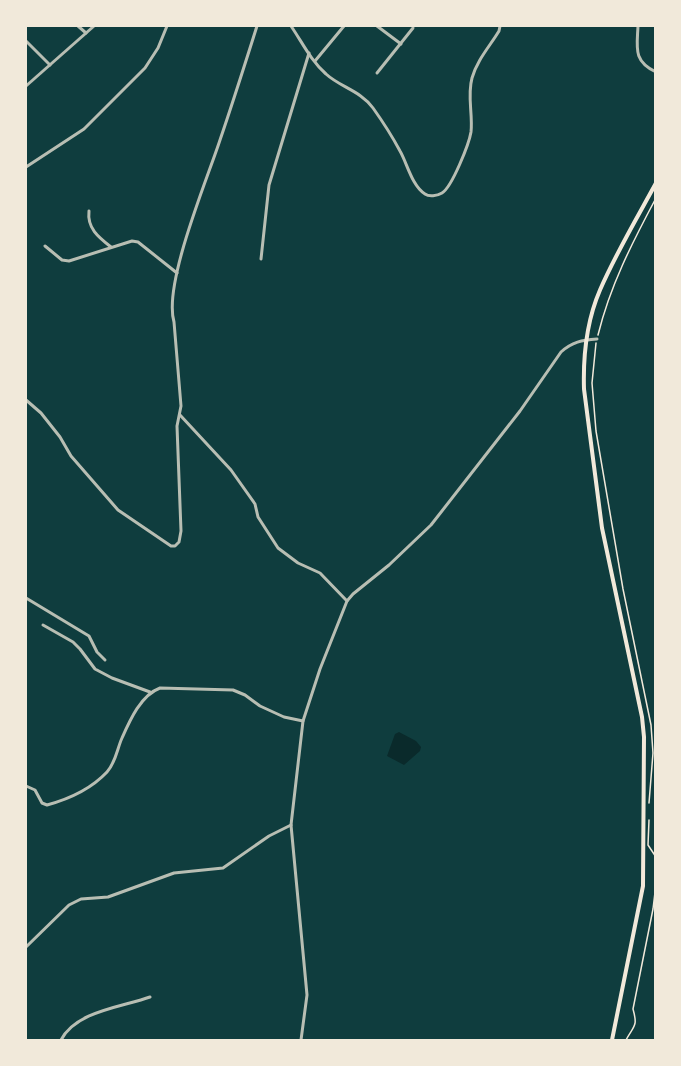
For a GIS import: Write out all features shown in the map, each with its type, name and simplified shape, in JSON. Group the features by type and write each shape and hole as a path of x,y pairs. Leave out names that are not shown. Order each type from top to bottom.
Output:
{"main road":[{"path":"612,1041 643,886 644,737 642,717 602,528 584,389 586,340 599,291 656,183"}],"street":[{"path":"78,26 86,33"},
{"path":"26,86 94,26"},
{"path":"26,167 84,129 145,68 158,48 167,26"},
{"path":"26,400 41,413 60,437 71,456 118,510 171,546 179,542 177,426 182,406 171,312 177,273 194,213 235,97 257,26"},
{"path":"291,26 326,75 370,104 401,152 422,191 429,196 436,196 448,187 466,147 471,134 469,97 472,78 480,59 500,31 500,26"},
{"path":"315,61 344,26"},
{"path":"377,26 400,44"},
{"path":"638,26 640,61 644,66 656,72"},
{"path":"377,73 413,28"},
{"path":"26,41 50,65"},
{"path":"261,259 270,177 309,53"},
{"path":"89,211 88,216 94,233 111,247"},
{"path":"45,246 62,260 69,261 129,241 138,242 177,273"},
{"path":"301,1041 307,995 291,825 303,721 320,669 347,602 353,594 389,565 431,525 520,411 561,352 568,345 597,339"},
{"path":"180,414 231,470 255,504 258,517 278,548 298,563 320,573 347,602"},
{"path":"26,598 88,636 97,652 105,660"},
{"path":"43,625 73,642 95,669 150,692"},
{"path":"26,786 35,790 42,803 47,805 82,791 107,772 144,699 150,692 160,688 233,690 284,717 303,721"},
{"path":"26,947 69,904 81,899 108,897 174,873 223,868 269,836 291,825"},
{"path":"61,1041 70,1026 80,1021 150,997"}],"path":[{"path":"649,808 653,753 651,725 623,589 596,431 592,383 597,339 605,305 656,198"},
{"path":"649,817 648,845 656,857"},
{"path":"626,1041 636,1026 637,1020 633,1009 656,884"}],"water":[{"path":"399,732 416,741 421,747 420,751 404,765 387,756 395,734"}]}
